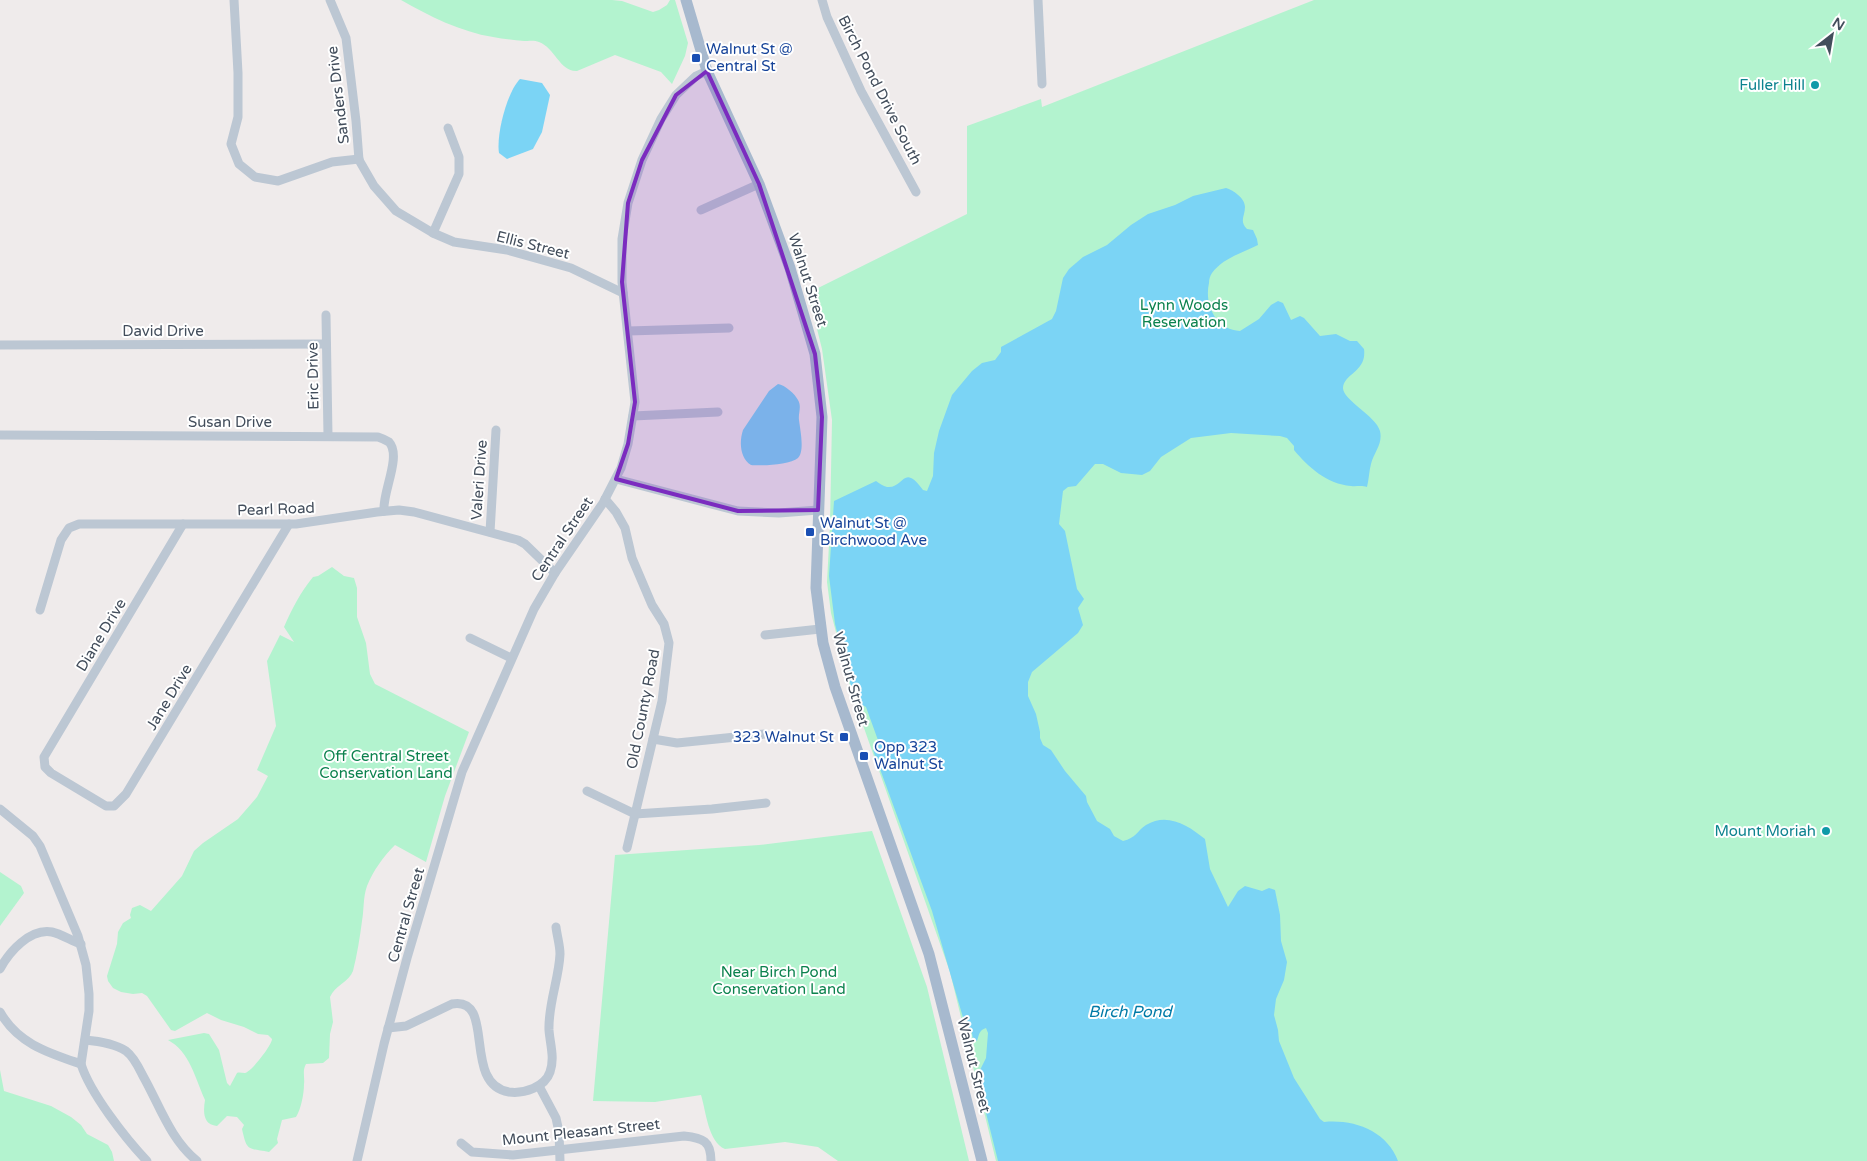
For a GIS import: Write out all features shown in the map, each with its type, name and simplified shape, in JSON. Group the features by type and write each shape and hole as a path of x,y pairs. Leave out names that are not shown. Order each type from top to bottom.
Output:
{"main road":[{"name":"Walnut Street","path":"686,0 707,71 759,184 790,268 816,354 822,417 816,588 820,629 835,687 936,974 982,1161"}],"street":[{"name":"Sanders Drive","path":"234,0 238,73 238,117 231,144 240,164 255,177 278,182 332,162 359,159"},
{"name":"Sanders Drive","path":"330,0 346,38 359,159 374,186 396,211 433,233"},
{"name":"Birch Pond Drive South","path":"822,0 827,17 861,91 916,192"},
{"path":"1038,0 1042,84"},
{"name":"Central Street","path":"357,1161 388,1028 457,786 467,759 534,609 555,573 605,499 621,468 628,444 635,402 623,293 622,239 628,203 642,160 661,119 676,95 696,76 707,71"},
{"path":"433,233 460,174 459,157 448,128"},
{"path":"701,210 759,184"},
{"name":"Ellis Street","path":"433,233 454,242 507,250 571,268 623,293"},
{"name":"Eric Drive","path":"326,315 328,436"},
{"path":"628,331 730,328"},
{"name":"David Drive","path":"0,345 326,344"},
{"path":"633,416 718,412"},
{"name":"Valeri Drive","path":"490,532 496,430"},
{"name":"Susan Drive","path":"0,435 378,437 389,442 394,457 384,499 384,511"},
{"path":"616,479 738,511 778,513 818,510"},
{"name":"Old County Road","path":"605,499 616,512 625,528 632,558 652,605 664,624 669,642 662,700 627,848"},
{"name":"Pearl Road","path":"40,610 61,540 73,526 87,524 289,524 322,521 384,511 414,512 522,542 555,573"},
{"name":"Diane Drive","path":"43,760 183,524"},
{"name":"Jane Drive","path":"43,760 45,767 51,772 102,804 110,807 119,803 289,524"},
{"path":"765,635 820,629"},
{"path":"470,638 511,658"},
{"path":"653,739 677,743 765,734"},
{"path":"587,791 635,814 766,803"},
{"path":"0,809 32,836 40,846 81,944 86,965 89,994 82,1064 85,1076 120,1129 146,1161"},
{"path":"388,1028 406,1026 452,1004 461,1002 471,1008 476,1017 483,1068 494,1085 508,1092 523,1092 539,1086 550,1072 552,1052 549,1029 560,954 556,927"},
{"path":"0,969 10,953 37,933 52,932 81,944"},
{"path":"0,1012 13,1031 28,1043 46,1052 82,1064"},
{"path":"85,1040 109,1045 125,1050 130,1054 172,1134 179,1144 197,1161"},
{"path":"539,1086 556,1118 559,1132 560,1161"},
{"name":"Mount Pleasant Street","path":"461,1143 472,1152 513,1155 684,1136 698,1138 706,1142 711,1150 711,1161"}],"highlighted area":[{"path":"707,71 759,184 815,354 822,417 818,510 738,511 616,479 628,444 635,402 622,282 628,203 642,160 676,95"}],"green space":[{"path":"401,0 612,0 622,1 653,12 667,5 670,0 675,0 688,43 685,56 672,84 661,72 615,55 577,71 566,68 545,45 539,42 481,35 434,17"},
{"name":"Lynn Woods Reservation","path":"1314,0 1867,0 1867,1161 996,1161 950,972 852,694 831,613 827,582 832,420 822,349 808,293 967,214 967,126 1041,99 1042,107"},
{"name":"Off Central Street Conservation Land","path":"332,567 344,576 354,578 357,588 357,617 366,643 370,674 375,684 469,732 445,796 426,862 395,845 386,854 369,880 353,971 335,989 330,997 333,1022 330,1034 329,1058 323,1063 306,1064 303,1097 298,1114 296,1117 282,1120 277,1139 278,1143 269,1152 252,1149 247,1145 242,1129 244,1125 237,1117 227,1116 217,1126 209,1123 204,1113 205,1100 191,1066 182,1051 168,1040 204,1033 209,1034 219,1050 227,1083 230,1086 237,1073 245,1073 257,1063 269,1047 272,1039 268,1035 258,1034 207,1013 175,1031 171,1030 147,996 142,993 121,992 113,988 107,976 117,944 118,932 123,923 131,918 132,908 140,905 151,911 182,876 194,851 238,819 257,797 268,776 257,770 276,726 267,661 280,635 294,642 284,627 293,607 313,577"},
{"name":"Near Birch Pond Conservation Land","path":"872,831 927,987 969,1161 838,1161 818,1147 785,1142 725,1149 719,1145 711,1133 701,1095 655,1102 593,1101 615,855 759,845"},
{"path":"0,872 21,886 24,893 0,926"},
{"path":"0,1070 4,1091 51,1106 71,1117 81,1125 87,1134 108,1145 114,1161 0,1161"}],"water":[{"path":"520,79 542,83 550,95 542,132 533,149 507,159 499,153 499,136 507,103 515,85"},
{"name":"Birch Pond","path":"1226,188 1243,201 1245,207 1243,223 1247,229 1253,230 1258,245 1222,263 1212,273 1209,279 1208,291 1210,308 1218,321 1224,326 1240,331 1259,319 1271,305 1278,301 1283,303 1291,320 1300,316 1304,318 1320,336 1336,334 1350,341 1357,341 1364,349 1364,357 1359,367 1344,383 1344,393 1373,420 1381,436 1372,460 1367,487 1342,485 1319,474 1305,463 1287,438 1280,436 1231,433 1191,438 1161,457 1150,471 1142,475 1121,473 1103,464 1095,464 1076,486 1068,487 1063,491 1059,524 1065,531 1077,589 1084,599 1078,608 1083,625 1078,633 1032,672 1028,682 1028,696 1036,714 1043,745 1051,750 1065,771 1086,796 1087,802 1097,821 1110,829 1114,836 1123,841 1131,838 1146,825 1154,821 1169,820 1177,822 1192,829 1205,839 1210,869 1228,907 1238,891 1245,886 1262,891 1269,888 1275,890 1280,915 1281,941 1287,962 1284,980 1276,999 1274,1015 1279,1041 1294,1078 1320,1119 1324,1122 1347,1123 1368,1129 1386,1142 1398,1161 998,1161 979,1085 980,1070 986,1058 988,1033 986,1028 982,1030 977,1041 973,1039 972,1033 964,1021 932,911 873,750 879,743 866,707 859,703 853,694 835,624 829,576 834,501 876,481 886,487 893,487 907,477 927,491 933,476 934,453 939,431 952,395 972,371 982,363 995,360 1001,352 1001,347 1052,319 1056,311 1063,278 1069,269 1083,257 1107,245 1148,214 1175,205 1193,196"},
{"path":"778,384 789,390 799,403 802,445 800,455 794,460 782,464 751,465 747,462 741,449 743,430 769,391"}],"place":[{"name":"Walnut St @ Central St","path":"696,58"},
{"name":"Fuller Hill","path":"1815,85"},
{"name":"Walnut St @ Birchwood Ave","path":"810,532"},
{"name":"323 Walnut St","path":"844,737"},
{"name":"Opp 323 Walnut St","path":"864,756"},
{"name":"Mount Moriah","path":"1826,831"}]}
